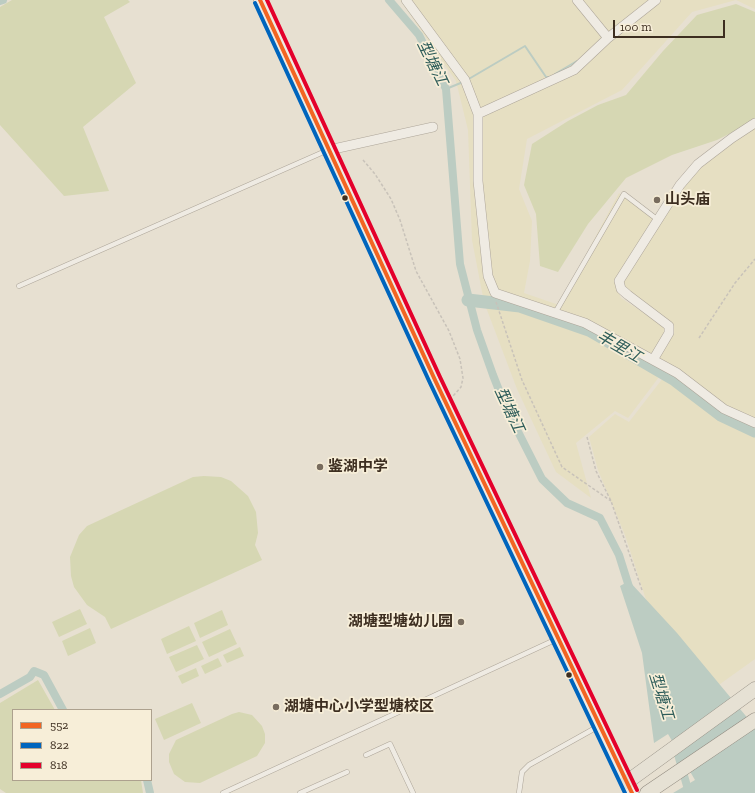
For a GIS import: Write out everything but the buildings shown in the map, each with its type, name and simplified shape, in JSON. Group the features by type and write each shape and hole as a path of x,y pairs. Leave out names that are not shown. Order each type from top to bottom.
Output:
{"main road":[{"path":"260,0 446,404 629,787 669,751 754,690"},
{"path":"647,793 755,720"}],"street":[{"path":"406,0 466,82 478,114 478,181 488,276 495,292 585,323 677,373 724,409 755,424"},
{"path":"577,0 605,35"},
{"path":"478,114 574,70 605,35 656,0"},
{"path":"654,360 669,334 669,326 628,295 621,288 619,281 680,185 698,164 732,138 755,123"},
{"path":"329,150 433,127"}],"lane":[{"path":"18,286 329,150"},
{"path":"555,313 624,194 658,220"},
{"path":"223,793 557,639"},
{"path":"519,793 522,772 529,765 599,726"},
{"path":"366,755 390,744 413,793"},
{"path":"300,793 347,772"}],"path":[{"path":"363,160 375,174 391,199 400,220 416,271 448,331 460,359 463,378 461,387 446,404"},
{"path":"699,338 735,283 755,259"},
{"path":"497,310 522,380 562,467 611,501"},
{"path":"587,438 596,471 611,501 642,590"}],"shaded area":[{"path":"400,0 736,0 692,12 622,90 527,139 519,189 532,221 530,261 524,293 559,305 619,193 654,218 614,280 621,298 667,328 647,370 659,377 628,418 615,411 576,443 591,498 556,472 517,389 484,302 472,240 468,130 456,81"},
{"path":"736,0 755,0 755,9"},
{"path":"755,126 755,421 726,407 656,359 672,333 674,325 626,289 623,282 683,187 700,166"},
{"path":"663,378 693,397 718,420 755,437 755,659 695,702 650,612 625,535 598,470 589,437 615,414 629,422"}],"green space":[{"path":"12,0 128,0 130,2 104,17 136,83 83,127 109,191 64,196 0,125 0,7"},
{"path":"736,4 755,12 755,121 717,140 672,155 626,178 588,224 558,272 540,266 536,214 524,185 532,144 568,121 598,105 626,95 663,51 697,15"},
{"path":"193,477 221,477 231,481 248,496 256,512 258,533 255,545 262,560 111,629 105,617 87,605 74,587 71,576 70,557 79,535 87,526"},
{"path":"80,609 87,624 59,637 52,622"},
{"path":"222,610 228,625 200,638 194,623"},
{"path":"189,626 196,641 167,654 161,639"},
{"path":"90,628 96,643 68,656 62,641"},
{"path":"230,629 237,644 209,657 202,642"},
{"path":"197,645 204,659 176,672 169,657"},
{"path":"240,647 244,656 227,663 223,655"},
{"path":"218,658 222,666 205,674 201,666"},
{"path":"196,668 199,676 182,684 178,676"},
{"path":"38,680 54,709 12,709 12,781 141,781 143,793 6,793 0,789 0,703"},
{"path":"192,703 201,723 164,740 155,719"},
{"path":"239,712 252,715 262,726 265,734 265,743 257,756 200,783 185,782 174,774 169,762 169,754 176,740"}],"water":[{"path":"629,581 677,633 755,727 755,793 673,793 695,780 668,734 654,743 642,653 620,586"}],"waterway":[{"name":"型塘江","path":"389,0 419,35 446,89 460,264 477,330 506,408 542,479 567,503 600,518 619,555 631,593"},
{"path":"467,80 525,46 546,77 549,77"},
{"path":"555,74 577,61"},
{"path":"446,89 463,82"},
{"name":"丰里江","path":"468,300 520,306 589,330 675,380 721,415 755,431"},
{"path":"0,694 30,677 34,671 44,675 62,709"},
{"name":"型塘江","path":"675,744 689,793"},
{"path":"147,781 150,793"}],"transit line":[{"name":"552","path":"260,0 435,380 632,793"},
{"name":"818","path":"267,0 440,377 637,790"},
{"name":"822","path":"255,3 430,383 625,793"}],"place":[{"name":"山头庙","path":"657,200"},
{"name":"鉴湖中学","path":"320,467"},
{"name":"湖塘型塘幼儿园","path":"461,622"},
{"name":"湖塘中心小学型塘校区","path":"276,707"}]}
